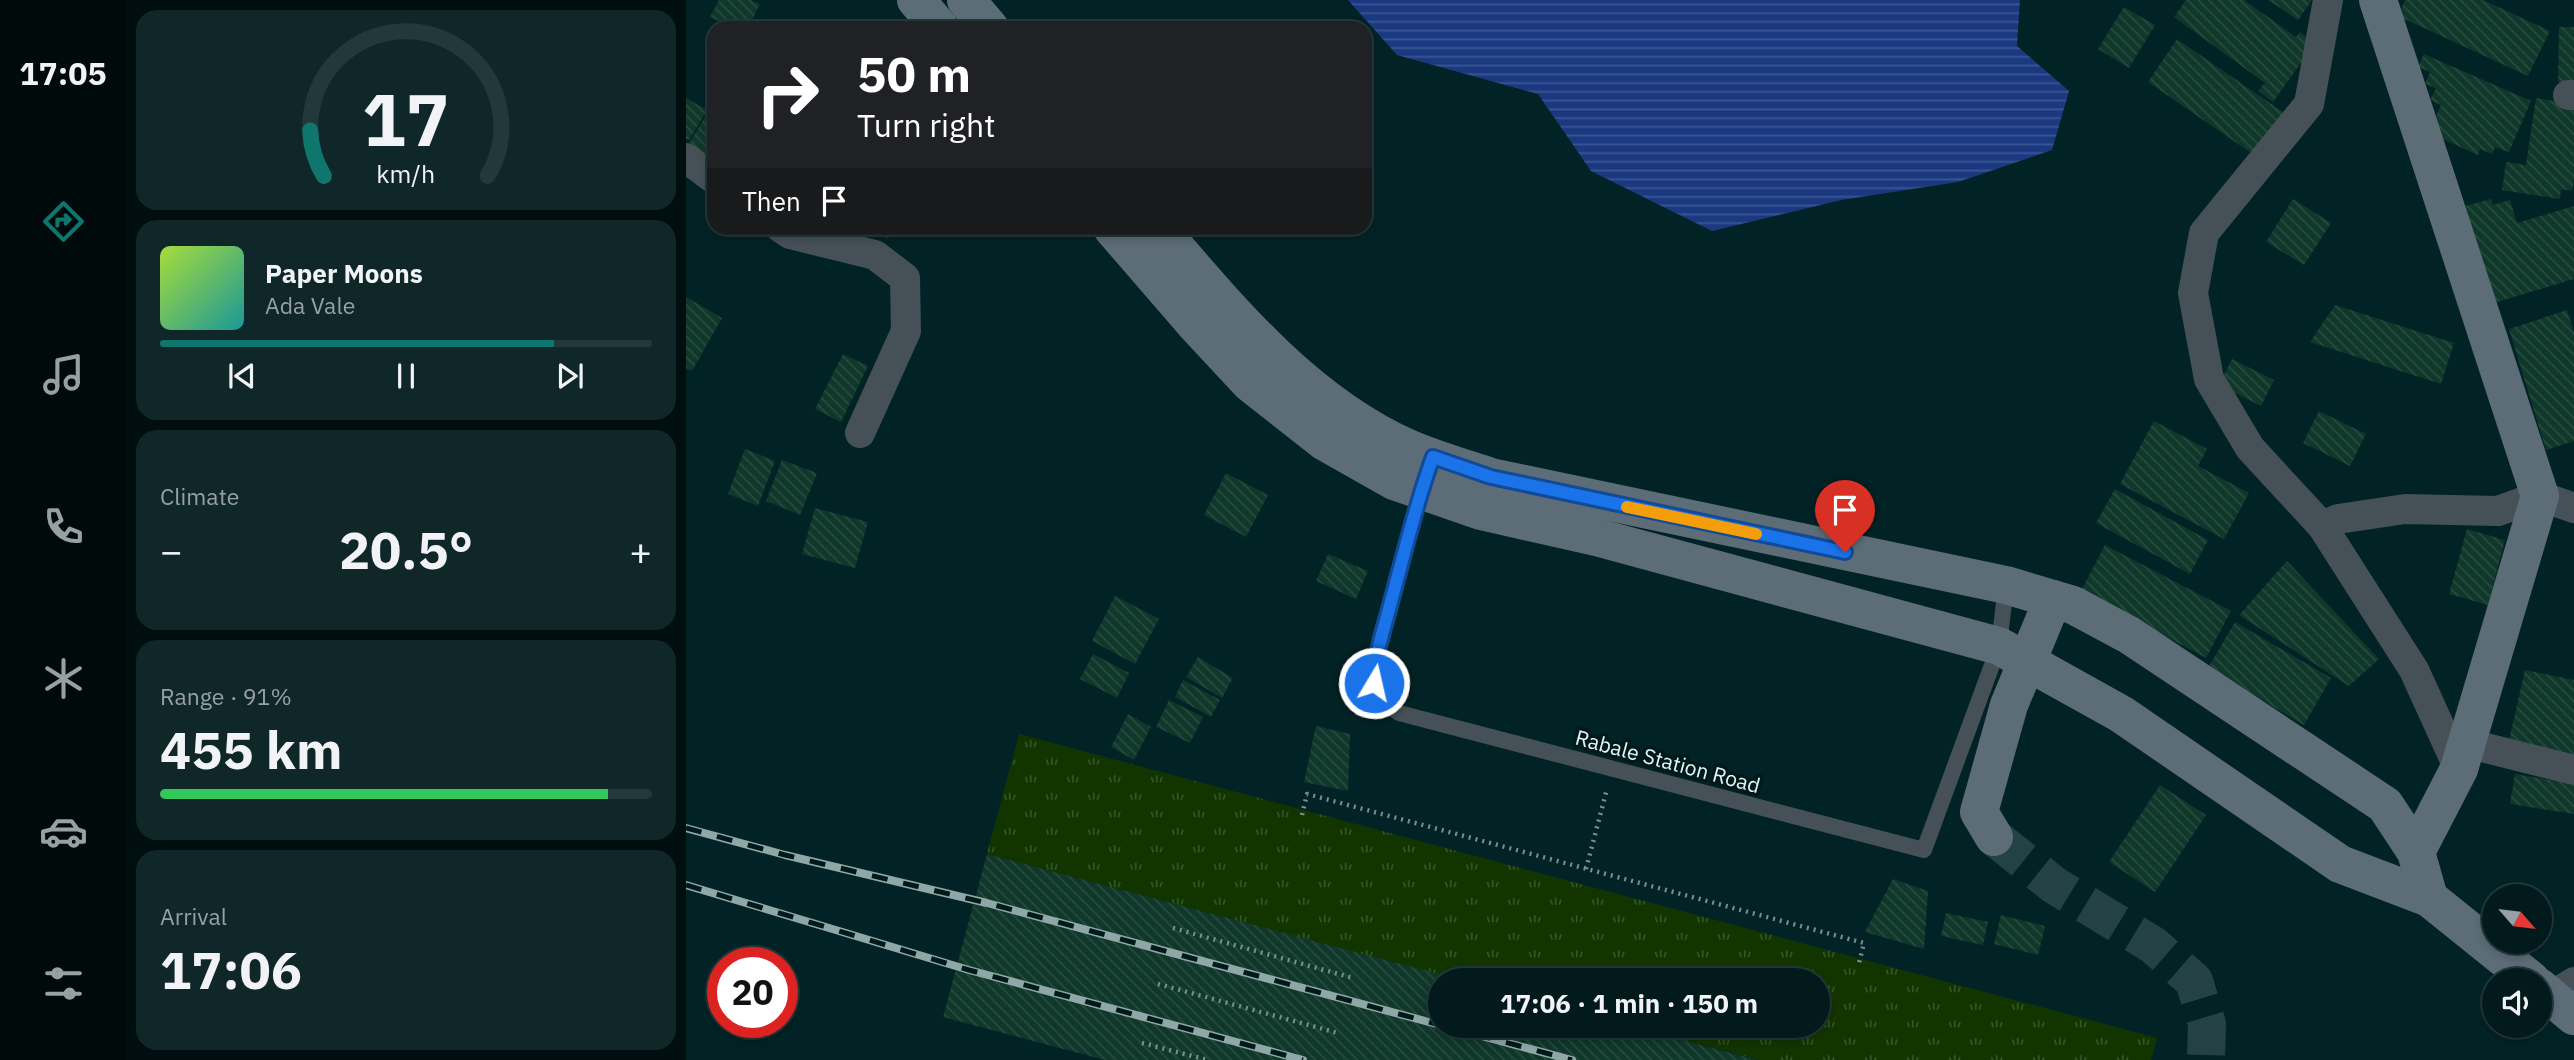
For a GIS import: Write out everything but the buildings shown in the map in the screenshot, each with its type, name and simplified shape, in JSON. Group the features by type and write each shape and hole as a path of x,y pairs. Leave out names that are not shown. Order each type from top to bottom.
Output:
{"street":[{"path":"916,0 934,21"},
{"path":"966,0 984,21"},
{"path":"2328,0 2309,104 2204,233 2193,293 2209,379 2250,448 2322,526 2414,670 2462,756"},
{"path":"2378,0 2557,502 2462,756 2416,852"},
{"path":"686,158 707,174"},
{"path":"794,235 875,255 905,278 906,331 860,433"},
{"path":"1118,235 1250,383 1325,442 1394,481 1427,474 1491,477 2006,585 2073,605 2129,635 2385,805 2416,852 2429,898"},
{"path":"1165,235 1274,356 1345,412 1409,448 1427,474 1480,511 1596,537 2013,654 2121,714 2340,864 2429,898 2554,992"},
{"path":"2322,526 2338,519 2405,509 2498,511 2557,502"},
{"path":"1994,837 1979,812 2009,705 2013,654 2053,599"},
{"path":"2462,756 2574,770"}],"lane":[{"name":"Rabale Station Road","path":"1427,474 1374,669 1374,683 1378,695 1387,706 1399,713 1924,850 2013,654 2006,585"}],"path":[{"path":"1586,869 1612,768"},
{"path":"1301,815 1307,794 1864,943 1859,963"},
{"path":"1173,928 1353,978"},
{"path":"1158,984 1338,1033"},
{"path":"1142,1043 1208,1060"}],"green space":[{"path":"1019,734 2157,1038 2151,1060 1760,1060 1677,1038 1830,1038 1830,968 1428,968 1428,971 987,854"}],"water":[{"path":"1348,0 2020,0 2017,46 2069,91 2052,150 1958,182 1841,200 1712,231 1591,171 1538,94 1397,55 1372,27 1372,21 1367,21"}],"tunnel":[{"path":"1994,837 2054,885 2153,945 2194,981 2207,1024 2206,1060"}],"railway":[{"path":"686,828 785,855 987,903 1428,1022"},
{"path":"686,885 969,970 1303,1060"},
{"path":"1489,1038 1572,1060"}],"slow traffic":[{"path":"1627,507 1756,534"}],"route":[{"path":"1374,683 1374,669 1420,491 1433,457 1491,477 1845,552"}]}
